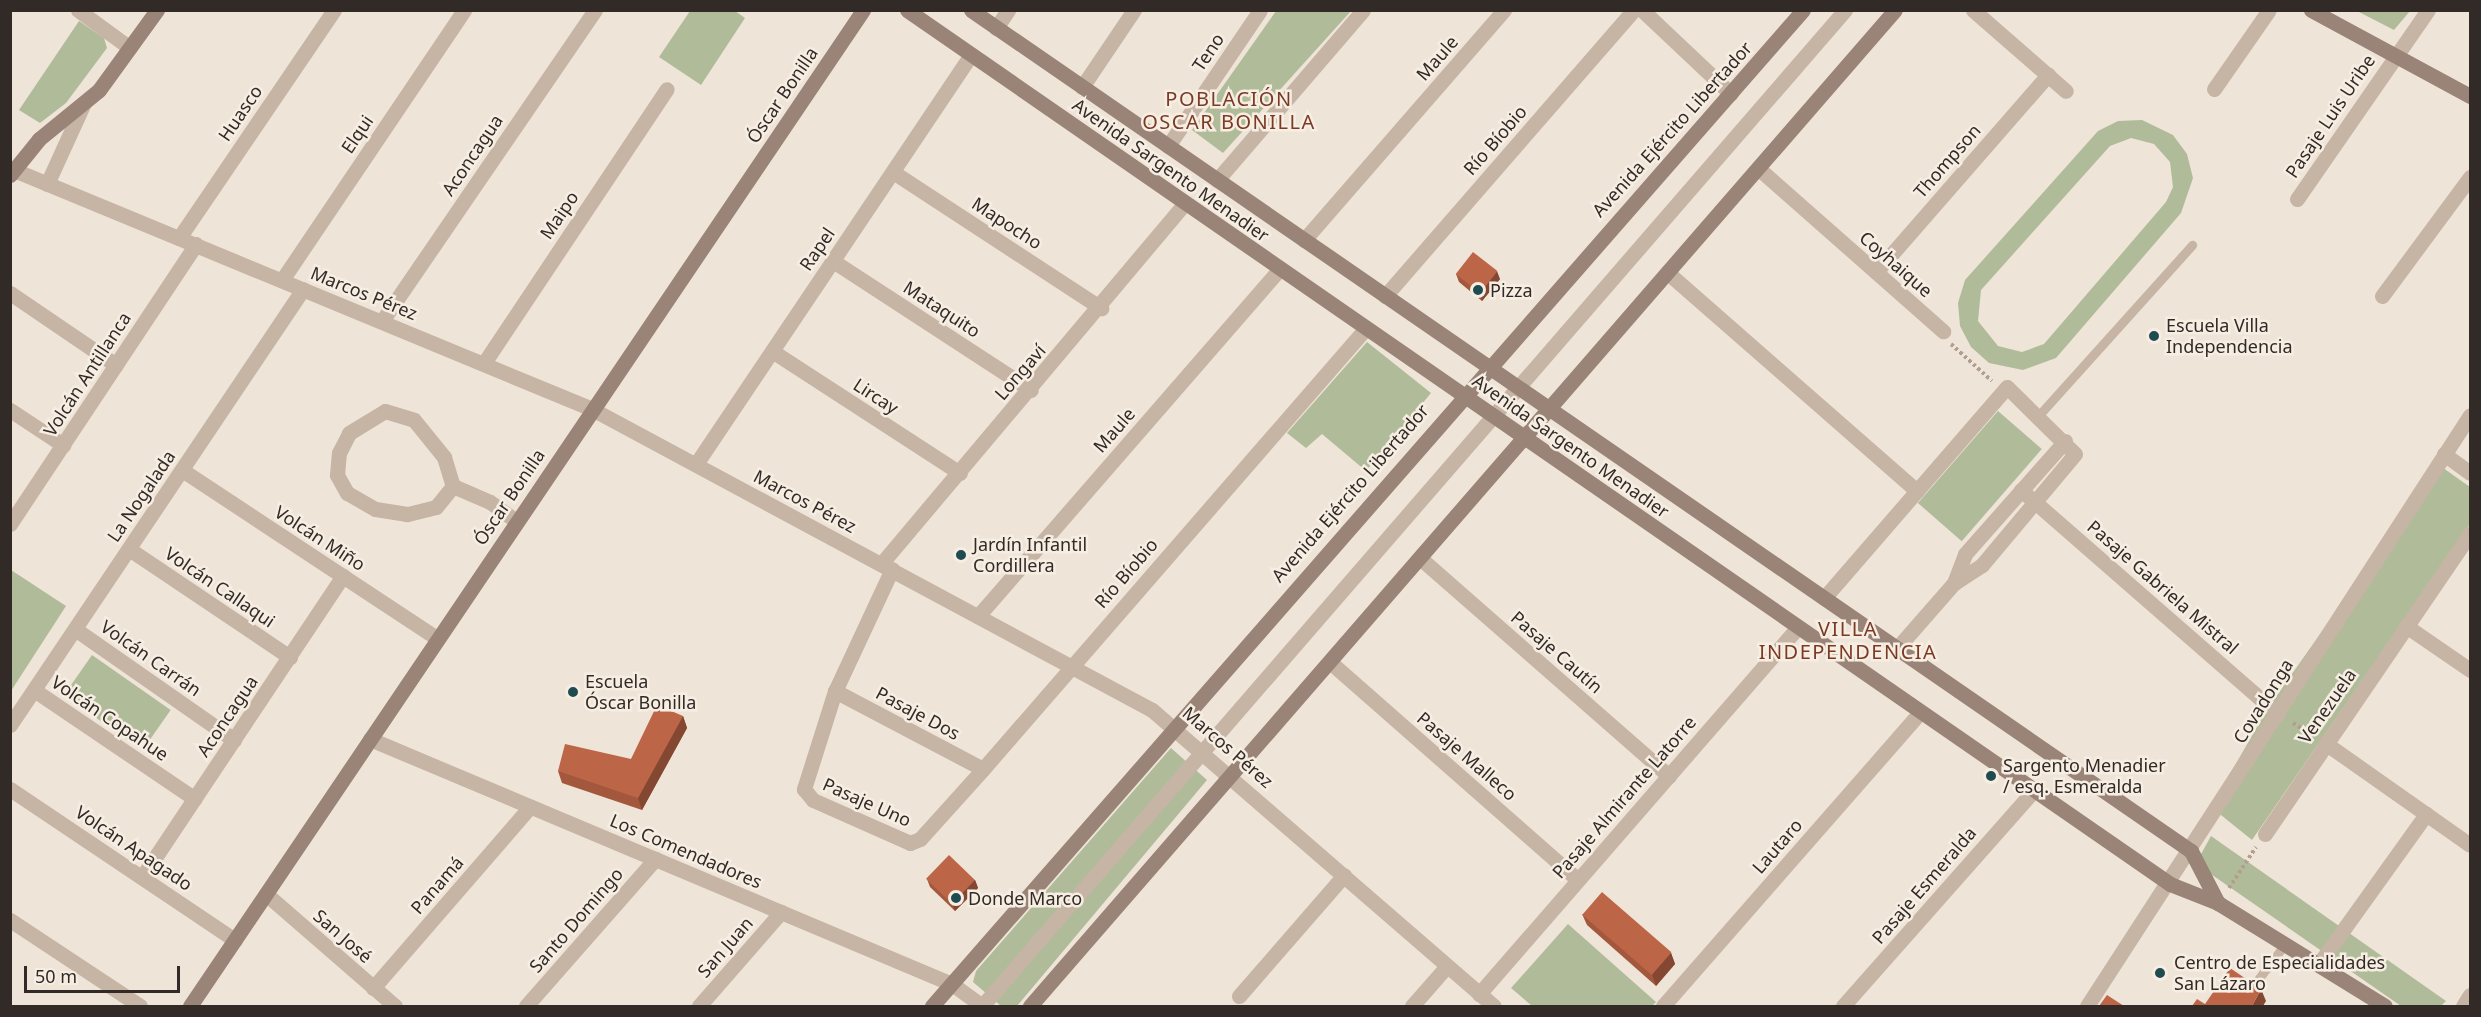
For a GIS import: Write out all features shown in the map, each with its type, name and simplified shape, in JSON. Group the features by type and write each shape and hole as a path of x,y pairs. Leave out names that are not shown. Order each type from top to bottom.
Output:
{"main road":[{"path":"12,172 39,139 83,105 130,48 157,10"},
{"name":"Óscar Bonilla","path":"190,1006 863,10"},
{"name":"Avenida Sargento Menadier","path":"907,10 2170,884 2218,903 2378,1005"},
{"name":"Avenida Sargento Menadier","path":"971,10 2191,851 2218,903"},
{"name":"Avenida Ejército Libertador","path":"932,1006 1173,725 1803,10"},
{"path":"1030,1006 1895,10"},
{"path":"2311,10 2470,96"}],"street":[{"path":"78,10 130,48"},
{"name":"Huasco","path":"178,238 334,10"},
{"name":"Elqui","path":"282,280 464,10"},
{"name":"Aconcagua","path":"382,321 594,10"},
{"path":"996,28 1008,10"},
{"path":"1082,87 1134,10"},
{"name":"Teno","path":"1168,146 1260,10"},
{"path":"1217,180 1363,10"},
{"name":"Maule","path":"1304,240 1504,10"},
{"name":"Río Bíobio","path":"1385,296 1634,10"},
{"path":"1642,10 1731,94"},
{"path":"982,1006 1845,10"},
{"path":"1974,10 2066,91"},
{"path":"2214,89 2269,10"},
{"name":"Pasaje Luis Uribe","path":"2297,199 2428,10"},
{"name":"Rapel","path":"696,464 971,55"},
{"name":"Thompson","path":"1876,272 2048,75"},
{"name":"Maipo","path":"484,363 667,89"},
{"path":"47,184 83,105"},
{"name":"Coyhaique","path":"1758,168 1942,331"},
{"name":"Marcos Pérez","path":"12,172 196,244 592,408 1071,666 1173,725 1494,1006"},
{"name":"Mapocho","path":"892,172 1101,308"},
{"path":"2382,296 2470,177"},
{"name":"Longaví","path":"806,794 835,691 886,567 960,472 1101,308 1185,203"},
{"name":"Volcán Antillanca","path":"10,524 196,244"},
{"name":"Mataquito","path":"832,261 1031,390"},
{"name":"Maule","path":"978,616 1280,269"},
{"path":"1668,273 1917,491"},
{"name":"La Nogalada","path":"10,725 303,289"},
{"path":"10,293 116,365"},
{"name":"Río Bíobio","path":"914,843 983,769 1366,328"},
{"name":"Lircay","path":"772,351 960,472"},
{"path":"1824,598 2007,387 2039,415 2075,454 1982,565 1954,583 1897,648"},
{"path":"10,410 63,445"},
{"path":"453,486 436,507 407,514 375,509 348,493 337,475 339,453 365,419 385,411 414,420 444,457 453,486 490,502 516,521"},
{"name":"Covadonga","path":"2087,1006 2170,884 2470,415"},
{"path":"1954,583 1965,554 2065,441"},
{"path":"2444,454 2470,473"},
{"name":"Volcán Miño","path":"182,470 437,639"},
{"name":"Pasaje Gabriela Mistral","path":"2021,490 2278,714"},
{"name":"Venezuela","path":"2265,834 2470,533"},
{"name":"Volcán Callaqui","path":"129,549 290,657"},
{"name":"Pasaje Cautín","path":"1420,558 1669,776"},
{"name":"Aconcagua","path":"142,877 343,576"},
{"path":"2406,626 2470,670"},
{"name":"Pasaje Almirante Latorre","path":"1479,993 1798,627"},
{"name":"Volcán Carrán","path":"75,629 234,740"},
{"name":"Pasaje Malleco","path":"1330,662 1578,880"},
{"name":"Volcán Copahue","path":"34,690 195,799"},
{"name":"Pasaje Dos","path":"835,691 983,769"},
{"name":"Lautaro","path":"1664,1006 1920,712"},
{"name":"Los Comendadores","path":"370,740 952,984 982,1006"},
{"path":"2325,743 2470,845"},
{"name":"Volcán Apagado","path":"10,789 235,940"},
{"name":"Pasaje Esmeralda","path":"1843,1006 2034,790"},
{"name":"Pasaje Uno","path":"806,794 914,843"},
{"name":"Panamá","path":"373,988 530,807"},
{"path":"2318,965 2426,814"},
{"name":"Santo Domingo","path":"526,1006 655,859"},
{"path":"1239,996 1344,875"},
{"name":"San José","path":"266,894 394,1006"},
{"name":"San Juan","path":"699,1006 781,912"},
{"path":"10,920 140,1006"},
{"path":"1412,1006 1447,966"},
{"path":"2463,1006 2470,995"}],"lane":[{"path":"2039,415 2192,245"},
{"path":"2250,990 2284,944"}],"path":[{"path":"1942,331 1987,379 2007,387"},
{"path":"2278,714 2325,743"},
{"path":"2218,903 2265,834"}],"green space":[{"path":"690,11 735,11 745,18 701,85 659,57"},
{"path":"1276,11 1351,11 1223,153 1192,130"},
{"path":"2357,11 2410,11 2394,30"},
{"path":"79,21 104,38 107,48 66,103 40,123 19,110"},
{"path":"2142,120 2173,135 2187,154 2193,178 2181,213 2056,358 2023,370 1989,363 1971,347 1960,326 1958,303 1965,280 2098,131 2118,121","holes":["2131,138 2154,144 2170,162 2173,187 2166,202 2044,344 2022,352 1998,346 1978,321 1981,290 2110,146"]},
{"path":"1367,342 1431,393 1366,471 1322,434 1306,448 1287,433"},
{"path":"1998,411 2042,449 1962,541 1918,503"},
{"path":"2439,465 2470,487 2470,524 2252,840 2211,807 2268,708"},
{"path":"11,570 66,606 11,691"},
{"path":"92,655 171,710 143,750 64,695"},
{"path":"1171,748 1207,780 1017,1006 1001,1006 973,982 976,971"},
{"path":"2211,836 2446,1001 2441,1006 2401,1006 2205,870 2201,854"},
{"path":"1568,924 1656,1002 1652,1006 1532,1006 1511,988"}],"building":[{"path":"1473,252 1497,271 1480,293 1456,274"},
{"path":"657,705 683,716 638,798 558,771 565,744 631,759"},
{"path":"949,855 975,880 952,904 926,879"},
{"path":"1602,892 1671,952 1652,975 1582,915"},
{"path":"2230,968 2261,989 2252,1006 2192,1006 2197,999 2205,1004"},
{"path":"2107,995 2124,1006 2099,1006"}],"place":[{"name":"Pizza","path":"1478,290"},
{"name":"Escuela Villa Independencia","path":"2154,336"},
{"name":"Jardín Infantil Cordillera","path":"961,555"},
{"name":"Escuela Óscar Bonilla","path":"573,692"},
{"name":"Sargento Menadier / esq. Esmeralda","path":"1991,776"},
{"name":"Donde Marco","path":"956,898"},
{"name":"Centro de Especialidades San Lázaro","path":"2160,973"}],"district":[{"name":"POBLACIÓN OSCAR BONILLA","path":"1229,110"},
{"name":"VILLA INDEPENDENCIA","path":"1848,640"}]}
